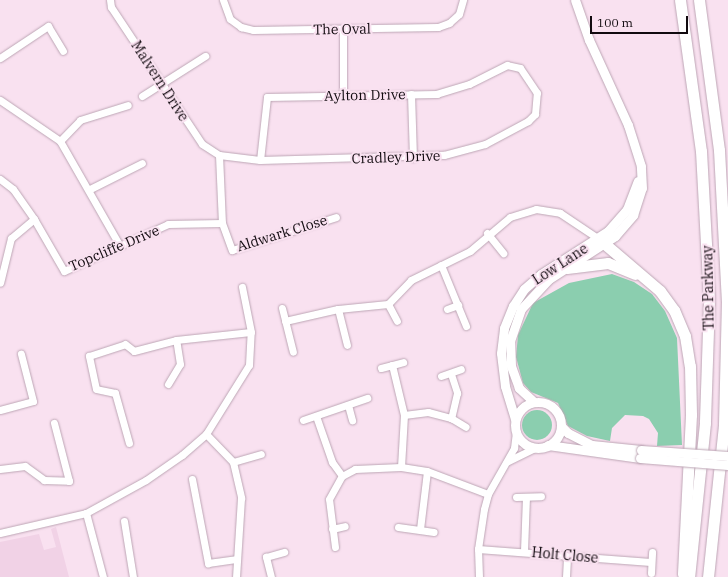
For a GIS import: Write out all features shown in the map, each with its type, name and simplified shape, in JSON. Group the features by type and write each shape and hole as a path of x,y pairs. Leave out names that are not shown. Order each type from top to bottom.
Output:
{"highway":[{"name":"The Parkway","path":"680,0 701,151 708,292 705,423 689,577"},
{"name":"The Parkway","path":"699,0 719,150 727,302 723,433 708,577"},
{"path":"602,241 660,291 680,322 690,366 688,515 682,577"},
{"path":"567,268 591,263 616,265 660,291"}],"main road":[{"name":"Low Lane","path":"515,419 502,368 502,340 508,316 518,297 532,281 624,228 637,207 642,188 641,166 628,125 589,40 575,0"},
{"name":"Low Lane","path":"534,402 519,388 515,379 510,341 517,319 528,300 540,286 567,268 602,241"},
{"path":"548,445 557,437 560,426 556,411 550,405 534,402 522,407 515,419 516,432 527,445 535,448 548,445 640,454 728,465"},
{"path":"560,426 568,433 592,445 640,454 728,456"}],"street":[{"name":"Malvern Drive","path":"110,0 111,7 161,85 202,144 219,155"},
{"name":"The Oval","path":"224,0 230,19 241,27 253,30 438,27 449,23 459,14 463,0"},
{"path":"0,58 48,26 63,51"},
{"path":"343,28 343,95"},
{"path":"142,96 205,56"},
{"name":"Aylton Drive","path":"260,160 267,97 411,94 455,90 497,68 507,65 520,68"},
{"name":"Cradley Drive","path":"219,155 260,160 414,158 466,151 508,134 528,121 535,114 537,93 520,68"},
{"path":"411,94 414,158"},
{"path":"0,100 60,141 90,189 120,246"},
{"path":"60,141 80,120 128,105"},
{"path":"219,155 222,223"},
{"path":"90,189 142,163"},
{"path":"0,179 13,189 34,219 12,238 0,283"},
{"path":"285,322 338,308 388,304 411,280 470,251 487,233 510,217 536,209 560,213 602,241"},
{"name":"Aldwark Close","path":"222,223 232,250 336,217"},
{"name":"Topcliffe Drive","path":"34,219 64,271 168,224 222,223"},
{"path":"487,233 503,253"},
{"path":"441,265 466,326"},
{"path":"1,531 86,513 146,480 182,455 206,434 249,365 251,332 242,288"},
{"path":"388,304 397,321"},
{"path":"447,309 458,305"},
{"path":"282,308 293,352"},
{"path":"338,308 348,345"},
{"path":"129,443 115,393 96,390 89,356 125,344 134,351 176,340 251,332"},
{"path":"168,384 180,364 176,340"},
{"path":"0,410 33,401 21,354"},
{"path":"381,368 403,362"},
{"path":"392,365 404,415 401,467"},
{"path":"441,376 451,374 461,369"},
{"path":"451,374 457,393 451,418"},
{"path":"303,420 367,398"},
{"path":"348,405 352,420"},
{"path":"404,415 428,412 451,418 466,427"},
{"path":"316,416 332,462 342,476"},
{"path":"0,469 25,466 44,480 69,481 54,423"},
{"path":"479,577 478,549 488,494 508,461 516,432"},
{"path":"206,434 233,462 241,498 236,577"},
{"path":"508,461 535,448"},
{"path":"233,462 261,454"},
{"path":"334,547 329,499 342,476 365,467 401,467 427,471 488,494"},
{"path":"420,529 427,471"},
{"path":"192,479 208,563 236,559"},
{"path":"516,497 541,496"},
{"path":"524,551 526,497"},
{"path":"86,513 103,577"},
{"path":"124,521 133,577"},
{"path":"332,528 345,526"},
{"path":"398,527 434,532"},
{"name":"Holt Close","path":"478,549 524,551 567,556 652,562"},
{"path":"271,577 266,557 284,552"},
{"path":"651,573 652,552"},
{"path":"566,577 567,556"}],"shaded area":[{"path":"56,527 69,577 0,577 0,542 39,534 44,550 56,547 51,529"}],"green space":[{"path":"612,274 634,282 652,294 665,311 677,338 682,445 657,446 658,433 649,419 643,416 625,415 612,428 610,441 587,436 568,426 558,403 531,392 523,383 516,357 518,335 533,303 569,283"},
{"path":"537,410 548,414 552,425 548,436 537,440 526,436 522,425 526,414"}]}
